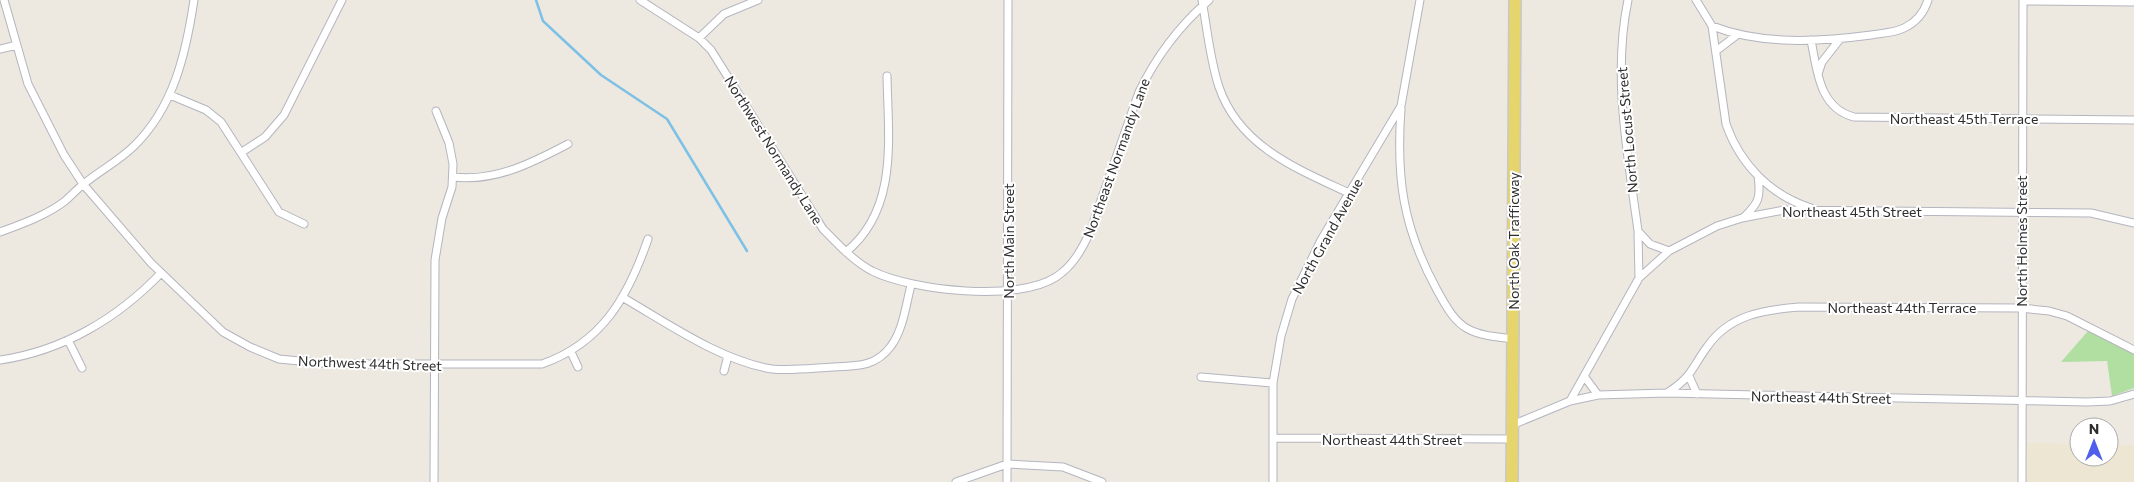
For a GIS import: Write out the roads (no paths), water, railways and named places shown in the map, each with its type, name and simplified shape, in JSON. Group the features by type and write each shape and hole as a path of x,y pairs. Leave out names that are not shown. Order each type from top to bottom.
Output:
{"main road":[{"name":"North Oak Trafficway","path":"1514,480 1512,425 1515,0"}],"street":[{"name":"Northwest 44th Street","path":"4,0 34,99 64,156 83,184 162,273 223,332 250,347 278,359 330,364 434,366 542,364 571,352 602,327 622,297 648,240"},
{"path":"0,232 48,211 65,201 83,184 133,147 157,121 170,95 187,43 194,0"},
{"path":"242,152 265,137 284,115 342,0"},
{"name":"Northwest Normandy Lane","path":"640,0 699,38 711,50 823,229 846,252 870,270 911,285 947,290 1008,290"},
{"path":"699,38 724,14 758,0"},
{"name":"North Main Street","path":"1007,482 1008,0"},
{"name":"Northeast Normandy Lane","path":"1008,290 1021,290 1045,283 1066,270 1080,252 1090,232 1138,92 1162,52 1202,3 1209,0"},
{"name":"North Grand Avenue","path":"1273,482 1273,383 1281,336 1292,299 1321,240 1401,106 1420,0"},
{"name":"North Locust Street","path":"1628,0 1623,28 1621,70 1625,131 1638,231 1639,278"},
{"path":"1696,0 1712,26 1726,124 1740,154 1758,176 1796,203 1816,210"},
{"path":"1712,26 1737,35 1811,40 1840,39 1904,29 1923,13 1928,0"},
{"path":"2022,1 2134,2"},
{"name":"North Holmes Street","path":"2022,1 2022,482"},
{"path":"1202,3 1219,87 1242,130 1287,164 1349,193"},
{"path":"1192,16 1199,17 1206,22"},
{"path":"1716,51 1737,35"},
{"path":"1818,74 1822,62 1840,39"},
{"name":"Northeast 45th Terrace","path":"1811,40 1818,74 1829,102 1842,113 1854,117 2134,120"},
{"path":"0,49 17,45"},
{"path":"846,252 865,233 881,203 886,180 887,76"},
{"path":"170,95 211,114 230,132 279,212 304,224"},
{"path":"1401,106 1399,166 1406,215 1420,254 1441,297 1454,317 1468,328 1485,335 1513,339"},
{"path":"434,482 435,260 442,218 453,177 452,153 436,111"},
{"path":"1384,133 1399,138"},
{"path":"453,177 475,178 496,175 534,162 568,144"},
{"path":"1742,218 1757,205 1760,190 1758,176"},
{"name":"Northeast 45th Street","path":"1570,401 1639,278 1669,251 1717,226 1742,218 1773,211 1816,210 2091,213 2134,223"},
{"path":"1638,231 1650,244 1669,251"},
{"path":"0,360 27,354 68,340 115,314 162,273"},
{"path":"622,297 728,356 774,369 867,365 887,351 898,336 911,285"},
{"name":"Northeast 44th Terrace","path":"1667,393 1690,376 1707,346 1720,332 1734,322 1770,309 1799,307 2021,308 2049,311 2067,316 2134,350"},
{"path":"68,340 82,368"},
{"path":"571,352 578,367"},
{"path":"724,371 728,356"},
{"path":"1584,376 1598,396"},
{"path":"1690,376 1697,394"},
{"path":"1201,377 1273,383"},
{"name":"Northeast 44th Street","path":"1512,425 1570,401 1598,396 1667,393 2023,401 2110,401 2134,394"},
{"name":"Northeast 44th Street","path":"1273,438 1512,439"},
{"path":"956,482 1007,464 1063,466 1102,482"}],"waterway":[{"path":"536,0 543,21 601,75 667,119 747,251"}]}
